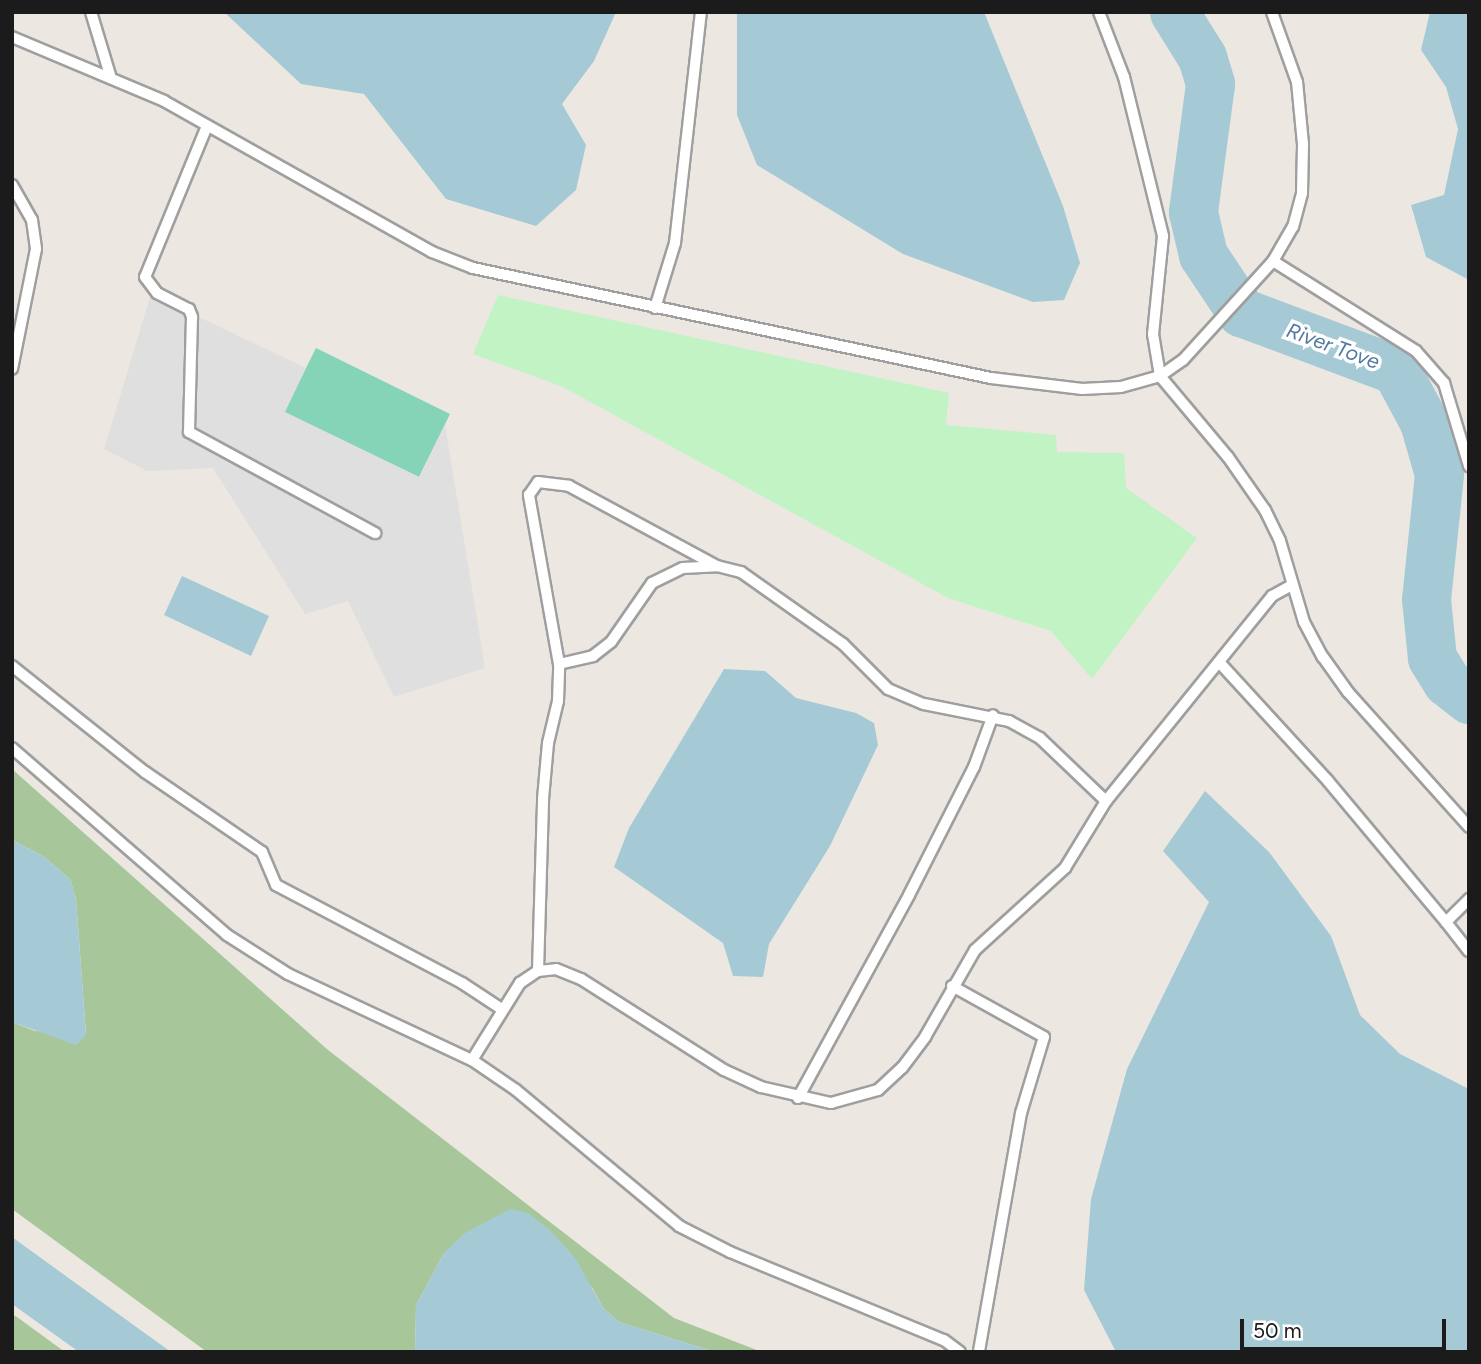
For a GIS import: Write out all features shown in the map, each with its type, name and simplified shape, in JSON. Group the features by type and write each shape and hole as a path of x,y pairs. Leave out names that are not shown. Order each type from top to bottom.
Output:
{"lane":[{"path":"91,12 110,75"},
{"path":"655,308 675,243 701,12"},
{"path":"1099,12 1124,77 1163,236 1153,334 1160,376 1228,457 1265,510 1280,541 1304,622 1348,692 1469,827"},
{"path":"12,37 110,75 432,252 473,268 991,378 1082,389 1121,387 1160,376 1183,360 1273,261 1293,227 1302,193 1303,144 1297,82 1272,12"},
{"path":"207,126 145,276 157,293 189,309 192,317 189,432 375,533"},
{"path":"12,185 32,220 36,249 12,369"},
{"path":"1273,261 1416,351 1444,383 1469,466"},
{"path":"538,971 543,799 548,743 558,701 559,664 530,495 538,482 569,486 717,566 741,572 843,644 888,690 925,704 993,715 1040,738 1106,801"},
{"path":"559,664 593,656 611,642 652,583 683,568 717,566"},
{"path":"472,1060 500,1008 520,983 538,971 556,969 580,979 724,1070 798,1098 831,1103 878,1090 902,1068 925,1037 975,950 1065,868 1106,801 1272,596 1292,584"},
{"path":"1219,662 1328,780 1469,951"},
{"path":"12,666 145,772 262,852 276,885 463,982 500,1008"},
{"path":"798,1098 909,895 975,767 993,715"},
{"path":"12,748 227,935 288,974 472,1060 516,1090 679,1226 730,1252 845,1296 960,1352"},
{"path":"1446,922 1469,899"},
{"path":"952,986 1044,1037 1021,1113 979,1352"}],"green space":[{"path":"498,295 949,393 946,425 1056,435 1057,452 1124,453 1126,488 1197,538 1092,679 1051,631 948,598 563,387 473,354"},
{"path":"316,348 450,414 419,477 284,412"},
{"path":"12,769 328,1050 674,1318 762,1352 715,1352 619,1322 603,1308 592,1287 444,1253 416,1305 415,1352 207,1352 12,1209 12,1022 35,1031 86,1034 76,899 70,879 43,856 12,840"},
{"path":"12,1314 17,1317 65,1352 12,1352"}],"shaded area":[{"path":"151,294 306,368 285,412 419,477 445,425 485,668 394,697 348,601 305,614 213,468 147,471 104,449"}],"water":[{"path":"224,12 616,12 594,61 562,104 586,145 576,190 536,226 446,199 364,94 301,84"},
{"path":"737,12 984,12 1063,206 1080,263 1064,300 1033,302 903,254 757,165 737,115"},
{"path":"1430,12 1469,12 1469,280 1426,257 1411,205 1444,195 1458,129 1446,87 1421,50"},
{"path":"182,576 269,616 251,656 164,615"},
{"path":"724,669 765,671 796,698 856,713 874,723 878,745 830,846 769,944 763,977 733,976 723,943 614,867 629,828"},
{"path":"1205,791 1269,852 1331,936 1360,1015 1400,1054 1469,1089 1469,1352 1116,1352 1084,1290 1091,1199 1127,1069 1209,902 1163,851"},
{"path":"12,840 43,856 70,879 76,899 86,1035 76,1045 12,1022"},
{"path":"510,1209 528,1213 551,1231 576,1259 603,1308 619,1322 715,1352 415,1352 416,1305 444,1253 465,1233"},
{"path":"12,1237 171,1352 79,1352 12,1304"}],"waterway":[{"name":"River Tove","path":"1174,12 1202,57 1210,84 1193,212 1203,255 1241,312 1396,370 1424,422 1439,474 1426,599 1432,658 1447,682 1469,699"}]}
